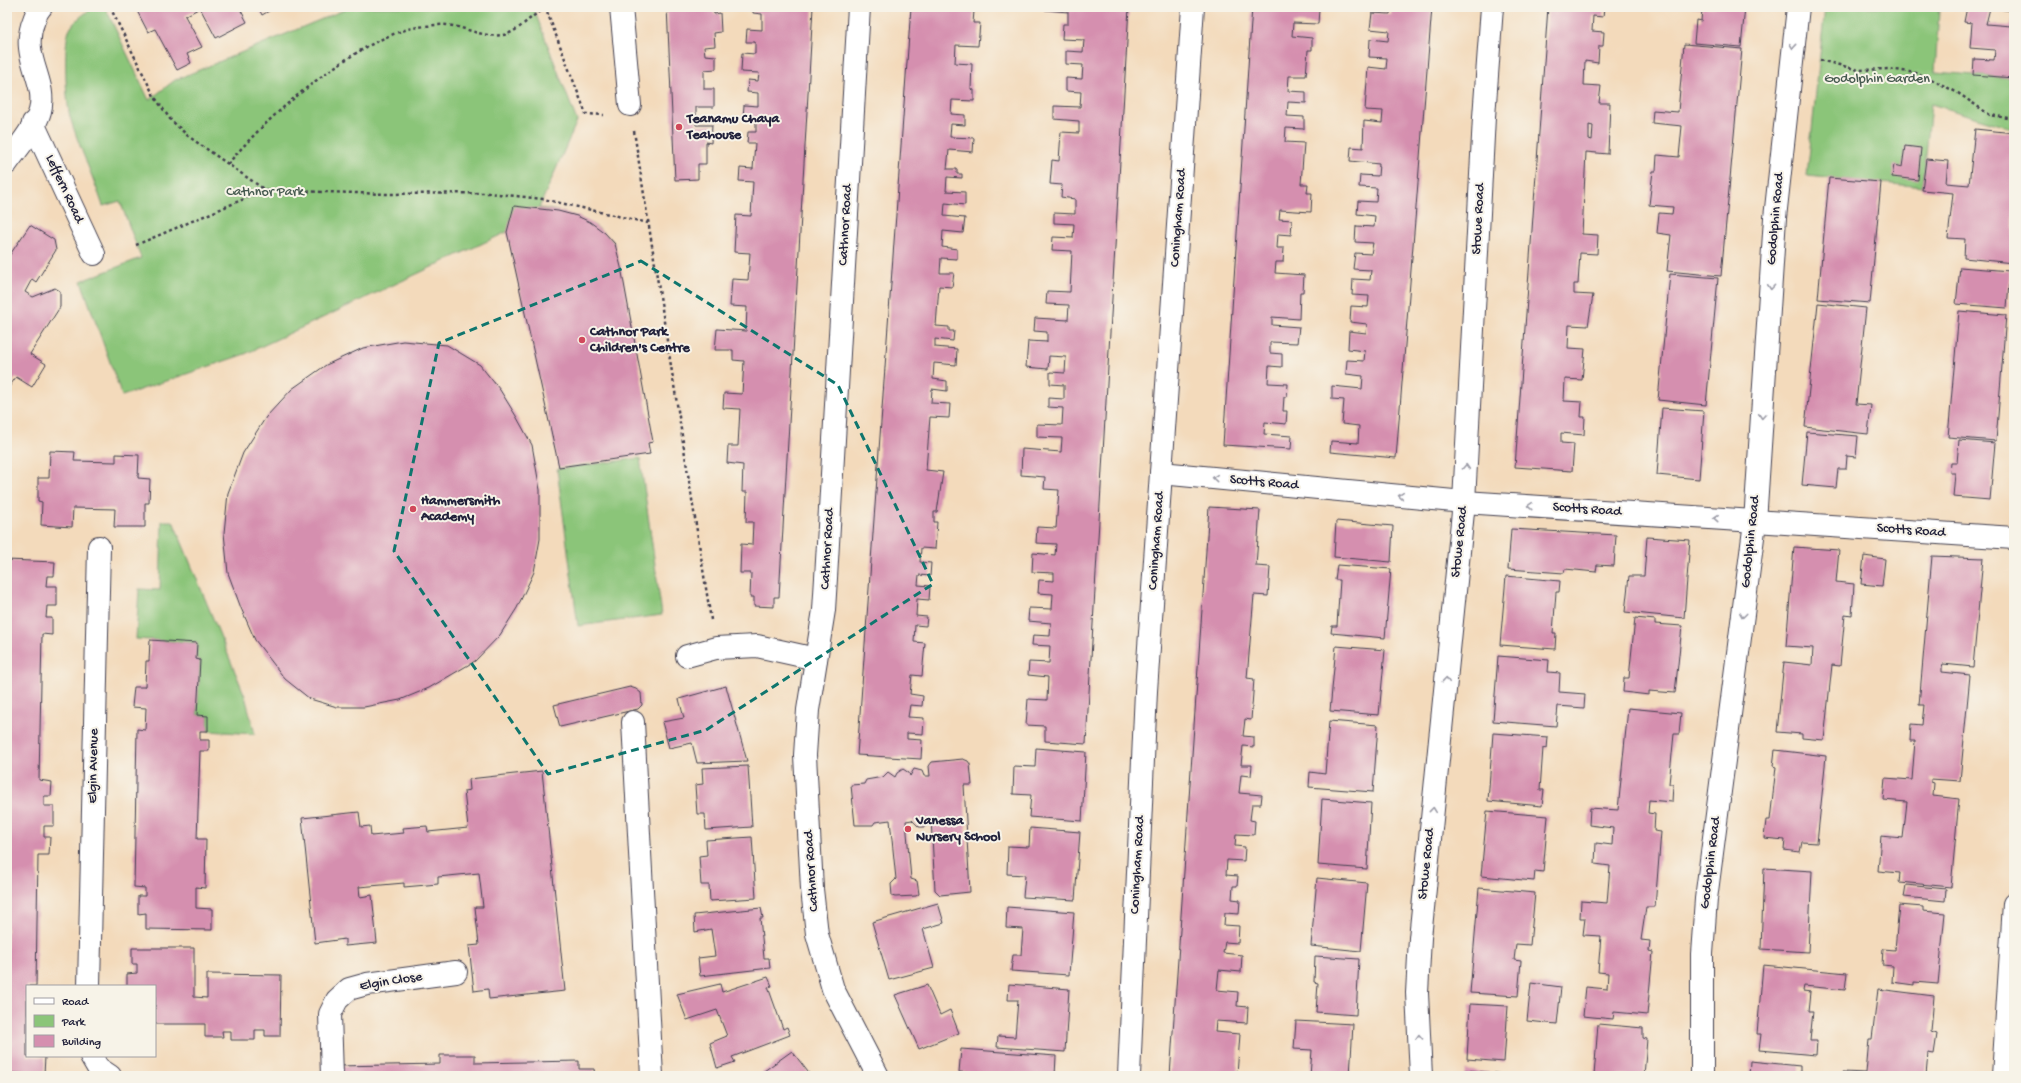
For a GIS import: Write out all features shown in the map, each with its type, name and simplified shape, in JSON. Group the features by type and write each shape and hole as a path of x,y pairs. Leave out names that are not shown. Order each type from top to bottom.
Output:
{"street":[{"path":"7,163 40,111 41,91 29,52 30,29 38,10 41,7"},
{"path":"621,7 631,111"},
{"name":"Cathnor Road","path":"859,7 824,610 808,710 805,755 812,888 817,934 833,989 878,1076"},
{"name":"Coningham Road","path":"1129,1076 1146,691 1193,7"},
{"name":"Stowe Road","path":"1421,1076 1418,994 1420,938 1464,502 1484,117 1492,7"},
{"name":"Godolphin Road","path":"1702,1076 1702,954 1706,899 1754,522 1775,218 1798,7"},
{"name":"Leffern Road","path":"33,124 94,254"},
{"name":"Scotts Road","path":"1161,474 1464,502 2014,538"},
{"name":"Elgin Avenue","path":"89,985 99,547"},
{"path":"687,656 716,648 758,646 816,659"},
{"path":"632,722 652,1076"},
{"path":"2003,1076 2014,904"},
{"name":"Elgin Close","path":"332,1076 330,1014 337,1000 349,989 367,984 456,972"},
{"path":"92,1057 98,1068 110,1076"}],"path":[{"path":"110,7 154,96 170,119 188,136 265,190"},
{"path":"228,164 242,147 280,111 308,88 360,50 408,29 446,25 488,36 504,35 520,28 535,13 546,9 586,114 631,111 716,648"},
{"path":"1813,59 1859,70 1889,69 1916,73 1931,78 1958,93 1990,115 2014,119"},
{"path":"136,245 265,190 386,194 489,193 543,199 648,223"}],"highlighted area":[{"path":"641,261 838,385 933,584 706,730 548,774 394,551 439,343"}],"green space":[{"name":"Cathnor Park","path":"96,7 105,7 149,100 175,80 351,7 533,7 577,121 539,208 561,212 581,218 599,229 615,244 507,232 245,354 122,396 81,281 141,258 120,201 103,206 70,117 66,87 66,48 69,31 74,23 88,11"},
{"name":"Godolphin Garden","path":"1825,7 1914,7 1939,10 1935,72 2014,78 2014,129 1931,104 1923,187 1807,176"},
{"path":"640,458 662,615 578,626 557,469"},
{"path":"162,521 173,521 245,696 255,734 208,731 208,716 197,715 200,660 196,659 197,643 136,639 139,589 160,590"}],"building":[{"path":"135,7 239,7 247,22 216,38 200,8 185,16 202,47 187,54 191,63 177,70 155,29 148,32"},
{"path":"258,7 276,7 262,15"},
{"path":"667,7 713,7 714,14 720,13 721,32 714,33 715,46 704,47 705,55 716,56 716,69 704,70 704,89 714,89 714,107 696,107 696,125 712,125 711,143 706,142 706,164 698,164 698,179 675,180"},
{"path":"753,7 813,7 779,597 774,597 774,607 754,606 754,597 750,597 751,573 740,573 741,544 752,545 753,522 746,522 747,492 742,492 743,465 727,463 728,446 738,446 740,409 723,408 724,393 742,394 744,361 733,360 733,350 715,350 717,329 746,331 747,307 730,306 732,279 748,280 750,253 734,252 736,215 751,216 753,182 739,181 740,168 753,169 755,143 747,143 748,132 756,132 756,119 743,118 744,105 758,106 758,93 747,92 748,80 758,81 759,73 741,72 742,53 755,54 755,42 746,42 747,29 762,30 762,14 753,13"},
{"path":"911,7 959,7 959,10 974,11 973,23 980,23 978,46 956,45 955,63 972,64 971,89 974,90 974,101 952,100 951,114 965,115 965,125 951,124 950,137 974,138 973,152 949,150 947,169 957,169 957,174 962,174 962,178 947,177 946,191 965,192 965,205 945,203 944,216 965,218 963,233 943,231 942,247 957,249 957,259 941,258 940,273 954,273 952,287 939,286 936,326 949,327 949,331 954,331 953,341 935,339 935,347 957,349 956,365 934,363 933,379 947,381 947,391 932,389 931,403 950,404 949,418 930,417 926,470 943,472 937,512 934,512 934,522 937,522 935,549 921,548 920,562 931,563 930,576 919,575 918,585 930,586 929,600 917,599 916,616 927,617 926,626 915,625 914,642 925,643 922,676 912,675 910,694 923,696 922,706 910,705 908,717 924,718 923,734 907,733 907,739 922,740 921,759 857,755"},
{"path":"1045,7 1129,7 1086,744 1045,741 1045,726 1026,725 1028,699 1047,700 1048,677 1028,675 1029,662 1049,663 1050,646 1032,645 1033,635 1050,636 1051,623 1028,621 1029,608 1052,609 1053,594 1038,593 1039,580 1054,581 1054,573 1032,572 1033,553 1055,555 1056,544 1036,543 1037,527 1056,528 1059,490 1044,489 1045,477 1021,475 1022,449 1061,452 1062,438 1037,437 1037,424 1062,425 1063,408 1048,407 1048,398 1064,399 1064,385 1050,384 1050,372 1065,373 1066,357 1049,356 1048,369 1026,367 1028,341 1047,342 1047,332 1034,331 1035,318 1068,320 1069,305 1046,304 1047,291 1070,292 1072,251 1052,250 1053,237 1073,238 1074,224 1054,223 1054,213 1075,214 1075,199 1061,197 1062,185 1050,184 1052,160 1059,161 1061,132 1079,133 1079,121 1054,119 1054,106 1080,107 1081,92 1066,91 1066,78 1082,79 1083,65 1066,64 1066,51 1083,52 1084,40 1062,39 1063,24 1068,24 1068,12 1045,10"},
{"path":"1252,7 1314,7 1319,9 1318,24 1293,23 1292,36 1312,38 1312,50 1308,50 1306,76 1289,76 1288,91 1306,92 1306,103 1288,102 1287,116 1304,117 1304,129 1286,128 1285,142 1304,143 1301,184 1308,184 1307,193 1312,193 1311,212 1280,210 1279,219 1292,220 1291,235 1278,234 1277,248 1284,248 1283,262 1276,262 1275,273 1304,275 1303,292 1300,292 1299,319 1272,317 1272,325 1299,327 1297,343 1270,342 1270,353 1282,354 1282,367 1269,366 1268,383 1288,384 1287,397 1284,397 1283,411 1287,411 1286,424 1265,422 1264,434 1292,436 1291,449 1223,445"},
{"path":"1391,7 1432,7 1396,458 1330,452 1331,441 1358,443 1359,426 1342,424 1344,400 1332,399 1332,386 1362,389 1363,376 1346,374 1347,360 1364,361 1365,351 1348,349 1349,331 1366,333 1367,324 1350,322 1351,306 1368,307 1369,296 1352,295 1353,279 1370,280 1371,270 1353,269 1355,253 1371,254 1373,243 1355,242 1356,226 1374,227 1375,216 1357,214 1358,201 1376,202 1377,188 1359,187 1360,175 1378,176 1379,164 1350,161 1351,147 1363,148 1364,121 1382,123 1383,111 1365,110 1368,67 1386,69 1387,58 1369,57 1370,39 1388,41 1389,31 1370,29 1372,13 1390,14"},
{"path":"1548,7 1604,7 1603,17 1593,16 1592,31 1604,32 1603,46 1599,46 1598,63 1585,61 1584,85 1601,86 1599,103 1610,103 1608,154 1586,152 1582,234 1598,235 1597,254 1580,253 1578,284 1574,284 1574,294 1593,295 1588,326 1569,325 1568,348 1585,349 1582,380 1565,379 1564,401 1582,402 1581,417 1585,417 1584,435 1561,433 1561,443 1574,444 1572,471 1515,467","holes":["1589,125 1593,126 1592,140 1589,139"]},
{"path":"1691,7 1745,7 1741,47 1694,43 1696,20 1701,21 1702,9"},
{"path":"1923,7 1940,7 1939,10"},
{"path":"1967,7 2014,7 2014,78 1973,75 1974,59 1994,60 1995,50 1970,48 1972,23 1964,22","holes":["1990,8 2013,11 2011,26 1986,24"]},
{"path":"1684,44 1742,49 1721,276 1667,271 1671,235 1657,233 1659,213 1672,214 1673,207 1649,205 1653,171 1656,171 1657,155 1679,157 1682,126 1652,123 1653,110 1678,112"},
{"path":"1975,129 2014,133 2013,263 1964,258 1965,239 1948,238 1953,193 1922,190 1926,159 1948,161 1946,183 1969,185"},
{"path":"1905,146 1921,148 1918,180 1892,177 1894,165 1902,167"},
{"path":"1829,178 1881,182 1870,303 1818,299"},
{"name":"Cathnor Park Children's Centre","path":"514,206 558,211 577,216 590,222 605,233 615,244 621,267 653,442 648,443 650,454 559,467 507,232"},
{"path":"30,225 54,240 56,250 36,282 32,279 25,292 33,297 55,288 60,291 60,307 30,354 46,364 32,387 16,377 7,390 7,259"},
{"path":"1960,267 2010,271 2007,308 1956,304"},
{"path":"1670,274 1718,278 1706,405 1658,400"},
{"path":"1818,303 1866,308 1856,404 1871,405 1868,434 1805,427"},
{"path":"1959,311 2006,315 1996,441 1948,437"},
{"path":"403,341 447,345 480,365 500,390 532,445 540,490 540,539 534,572 517,608 500,635 475,661 429,688 400,700 364,707 337,707 310,699 285,679 255,640 228,573 224,533 228,493 243,453 266,417 292,389 326,365 363,348"},
{"path":"1662,408 1704,411 1699,479 1657,475"},
{"path":"1807,432 1858,436 1856,457 1847,456 1846,469 1838,469 1836,488 1802,485"},
{"path":"1959,440 1995,443 1990,500 1953,497 1955,473 1950,473 1951,463 1957,463"},
{"path":"50,451 75,452 74,461 116,462 116,454 139,455 138,478 150,479 149,503 145,503 145,527 114,527 115,509 73,508 72,527 41,525 42,502 38,501 38,478 49,478"},
{"path":"1209,507 1260,510 1256,566 1270,567 1268,596 1254,595 1247,678 1254,679 1251,720 1245,719 1243,736 1254,737 1254,747 1243,746 1241,765 1252,765 1251,776 1241,775 1239,793 1262,795 1261,804 1252,804 1250,820 1255,821 1254,835 1236,834 1235,846 1245,847 1244,861 1227,860 1226,875 1238,876 1237,886 1233,886 1232,899 1240,900 1239,914 1225,913 1224,925 1239,926 1238,943 1225,942 1223,953 1242,955 1241,972 1219,970 1217,990 1238,992 1237,1006 1248,1007 1247,1023 1216,1021 1215,1032 1240,1034 1237,1075 1212,1073 1212,1076 1170,1076"},
{"path":"1336,521 1393,526 1391,562 1334,557"},
{"path":"1511,529 1616,535 1614,566 1597,565 1596,572 1565,569 1564,573 1508,569"},
{"path":"1647,537 1690,540 1684,618 1625,612 1629,576 1644,576"},
{"path":"1794,547 1839,550 1836,582 1854,584 1852,616 1845,615 1840,666 1832,665 1824,740 1802,738 1802,734 1777,732 1784,662 1812,665 1813,648 1786,646"},
{"path":"1864,556 1885,559 1882,586 1861,584"},
{"path":"1932,556 1983,558 1973,667 1943,664 1942,667 1942,672 1970,675 1960,781 1931,779 1931,782 1934,783 1933,796 1959,799 1951,887 1899,882 1900,873 1878,871 1881,836 1903,838 1907,802 1883,800 1885,778 1912,780 1915,741 1910,741 1911,724 1922,725 1924,705 1919,705"},
{"path":"7,560 55,562 54,576 47,576 46,586 57,586 57,606 47,606 46,618 52,618 52,635 42,634 39,780 52,782 51,796 44,796 44,806 54,806 54,826 44,826 44,837 50,837 49,855 38,855 36,985 26,985 26,1057 45,1057 44,1074 7,1073"},
{"path":"1337,565 1391,569 1385,638 1331,633 1332,626 1337,626 1340,580 1335,580"},
{"path":"1506,576 1560,581 1559,592 1556,592 1553,633 1556,633 1555,649 1500,645"},
{"path":"1635,618 1655,620 1655,624 1682,626 1675,693 1649,691 1649,695 1623,692 1624,678 1629,678"},
{"path":"150,640 197,643 196,659 200,660 197,715 208,716 208,731 200,731 200,740 209,740 209,751 200,751 197,839 206,839 205,888 196,887 196,908 212,909 212,930 146,929 146,913 138,914 138,896 145,896 145,888 134,887 137,729 145,730 146,708 132,707 134,687 145,687 146,661 149,661"},
{"path":"1336,646 1385,650 1379,715 1330,711"},
{"path":"1498,656 1549,660 1548,672 1560,673 1559,692 1585,694 1584,708 1558,706 1556,726 1493,721"},
{"path":"726,686 747,761 697,763 692,743 669,748 662,722 684,718 679,699"},
{"path":"630,687 641,693 642,705 638,709 560,727 554,705"},
{"path":"1628,708 1681,713 1679,734 1674,734 1669,784 1673,784 1672,802 1649,800 1648,813 1655,814 1654,831 1661,832 1655,907 1646,907 1641,940 1650,941 1649,951 1653,952 1647,1015 1614,1012 1613,1019 1583,1016 1586,987 1607,989 1608,973 1598,972 1601,936 1583,935 1585,918 1580,918 1581,901 1607,903 1610,866 1595,864 1596,843 1612,845 1613,828 1589,825 1590,808 1618,810"},
{"path":"1329,721 1378,725 1373,792 1309,787 1310,772 1325,774"},
{"path":"1493,733 1548,737 1547,749 1543,748 1540,790 1544,790 1542,806 1488,801"},
{"path":"1036,748 1086,752 1082,821 1029,817 1031,795 1013,794 1014,766 1035,767"},
{"path":"1775,750 1826,756 1817,843 1802,842 1800,852 1784,850 1785,840 1764,838 1766,820 1770,820 1776,767 1773,766"},
{"path":"963,759 968,761 970,764 972,785 964,785 970,892 940,895 935,890 931,819 928,819 925,827 919,827 912,820 906,821 911,879 917,881 919,894 916,896 892,896 891,884 896,879 890,820 875,822 873,825 855,825 851,785 864,784 866,780 883,777 888,772 895,777 897,773 903,769 909,773 910,776 914,769 922,771 924,776 930,776 929,766 932,762"},
{"path":"748,766 752,827 706,830 705,814 697,814 695,785 703,784 702,768"},
{"path":"542,771 565,991 489,999 488,989 474,991 469,946 479,945 475,907 483,907 479,873 438,877 438,884 404,887 404,883 359,887 360,897 372,895 377,943 345,946 345,939 315,943 302,818 359,812 361,827 370,826 371,836 404,833 403,828 427,826 428,832 468,828 464,791 470,790 469,779"},
{"path":"1322,799 1371,803 1367,869 1318,865"},
{"path":"1487,811 1548,816 1543,872 1535,871 1534,881 1481,876"},
{"path":"1030,828 1080,832 1075,900 1023,897 1025,875 1007,874 1008,846 1029,847"},
{"path":"752,837 756,898 710,901 709,885 701,885 699,856 707,855 706,840"},
{"path":"1764,868 1812,871 1808,952 1761,949"},
{"path":"1317,878 1367,883 1361,951 1311,946"},
{"path":"1906,885 1946,889 1945,901 1904,897"},
{"path":"1479,888 1535,893 1530,945 1516,944 1514,960 1521,961 1518,996 1470,993"},
{"path":"938,903 944,923 923,929 934,968 889,980 872,922"},
{"path":"1899,905 1923,907 1923,911 1945,913 1938,984 1914,982 1914,985 1892,982 1893,966 1882,965 1883,949 1895,950"},
{"path":"1007,907 1074,912 1069,975 1011,971 1013,955 1021,955 1023,929 1006,928"},
{"path":"761,908 763,918 760,918 764,958 769,958 770,968 700,976 698,958 715,956 711,929 695,932 694,915"},
{"path":"132,948 194,948 194,997 207,998 207,974 281,975 280,1036 265,1036 265,1030 255,1030 255,1040 231,1040 231,1031 222,1031 223,1037 205,1037 205,1024 156,1024 156,985 127,985 127,974 137,973 137,964 132,964"},
{"path":"1315,956 1359,959 1356,1015 1316,1012 1318,983 1314,982"},
{"path":"1763,965 1847,973 1845,990 1804,986 1803,991 1811,992 1809,1011 1813,1011 1810,1041 1817,1041 1816,1055 1759,1050 1761,1034 1757,1034"},
{"path":"768,977 772,986 768,987 783,1029 787,1027 790,1035 732,1057 735,1062 717,1068 710,1043 727,1036 717,1010 687,1020 677,994 720,984 722,992"},
{"path":"1531,983 1561,987 1557,1024 1527,1021"},
{"path":"1009,984 1069,989 1065,1052 997,1047 998,1036 1015,1037 1018,1000 1008,1000"},
{"path":"927,985 940,1015 950,1010 959,1033 919,1049 895,995"},
{"path":"1878,989 1934,996 1931,1032 1937,1034 1934,1054 1928,1053 1926,1076 1843,1076 1843,1072 1866,1073 1869,1039 1872,1039"},
{"path":"1470,1004 1508,1006 1504,1062 1467,1059"},
{"path":"1296,1021 1353,1024 1350,1076 1310,1076 1312,1050 1294,1049"},
{"path":"1598,1024 1643,1028 1643,1038 1647,1039 1644,1076 1594,1076"},
{"path":"961,1049 1056,1056 1055,1076 979,1076 980,1073 959,1072"},
{"path":"792,1051 811,1076 757,1076"},
{"path":"440,1055 475,1055 475,1063 579,1061 579,1069 594,1069 595,1076 337,1076 337,1066 440,1064"},
{"path":"1750,1061 1800,1066 1800,1076 1749,1076"},
{"path":"1465,1070 1504,1074 1504,1076 1464,1076"}],"place":[{"name":"Teanamu Chaya Teahouse","path":"679,127"},
{"name":"Cathnor Park Children's Centre","path":"582,340"},
{"name":"Hammersmith Academy","path":"413,509"},
{"name":"Vanessa Nursery School","path":"908,829"}]}
